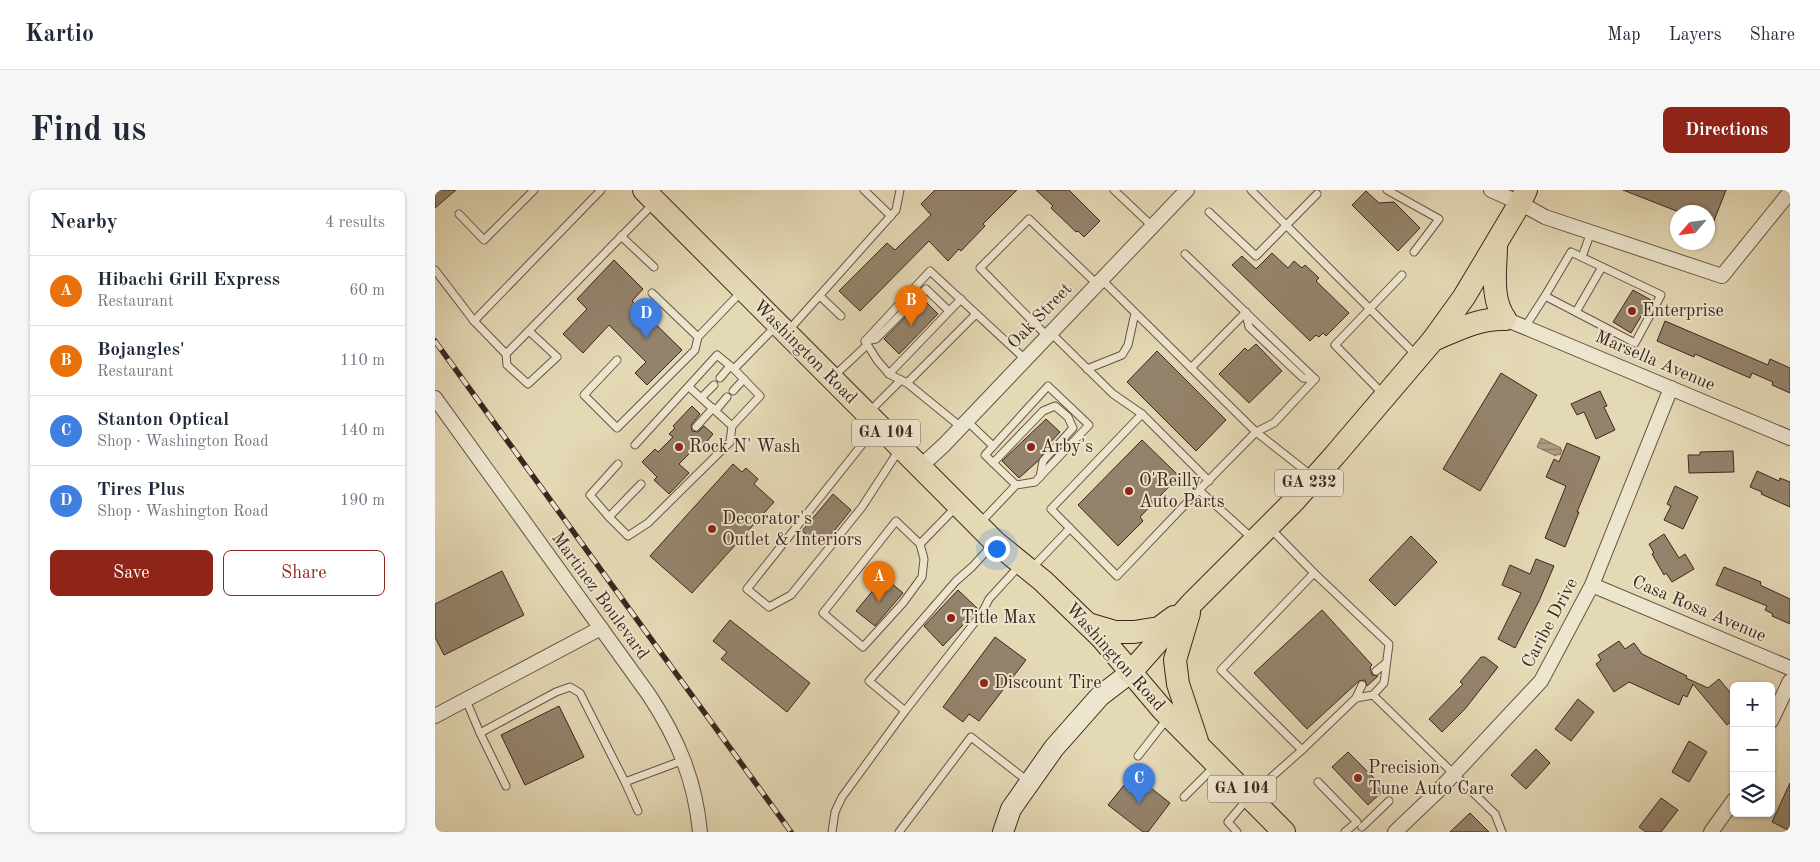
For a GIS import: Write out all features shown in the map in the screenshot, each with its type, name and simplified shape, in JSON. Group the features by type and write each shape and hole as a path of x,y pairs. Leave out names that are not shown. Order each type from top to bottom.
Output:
{"main road":[{"name":"Washington Road","path":"649,196 995,542 1043,581 1101,637 1169,716 1284,832"},
{"name":"GA 232","path":"1130,672 1192,603 1314,478 1433,340 1464,297 1523,197"},
{"path":"1496,243 1495,293 1500,311 1515,323"},
{"path":"1433,340 1472,323 1494,319 1515,323"},
{"path":"1088,624 1115,632 1134,632 1159,628 1192,603"},
{"path":"1192,603 1175,660 1178,684 1199,747"}],"street":[{"name":"Oak Street","path":"920,467 964,424 1187,190"},
{"path":"1491,190 1523,197 1545,218 1722,276 1790,192"},
{"name":"Marsella Avenue","path":"1515,323 1790,438"},
{"name":"Caribe Drive","path":"1395,832 1454,774 1541,681 1593,585 1671,388"},
{"name":"Martinez Boulevard","path":"435,398 649,695 665,720 684,760 698,811 700,832"},
{"name":"Casa Rosa Avenue","path":"1593,585 1790,668"},
{"path":"435,716 601,628"},
{"path":"1003,832 1011,809 1054,748 1100,696 1130,672"},
{"path":"1775,713 1790,681"},
{"path":"1711,832 1730,806"}],"lane":[{"path":"459,214 485,240 535,190"},
{"path":"474,321 601,190"},
{"path":"864,190 891,216"},
{"path":"719,378 782,329 820,296 896,210 900,190"},
{"path":"1114,190 1152,226"},
{"path":"1251,190 1418,357"},
{"path":"1387,190 1439,219 1414,252"},
{"path":"1209,212 1256,256 1317,194"},
{"path":"506,354 621,236 649,196"},
{"path":"1209,480 1142,414 1113,394 979,268 1029,219 1135,312 1256,432 1314,478"},
{"path":"1582,257 1591,232"},
{"path":"621,236 654,267"},
{"path":"1515,323 1545,296 1571,252 1661,296 1635,343 1545,296"},
{"path":"1142,414 1051,509 1117,576 1256,432 1274,423 1315,379 1185,254"},
{"path":"1576,312 1602,267"},
{"path":"435,270 474,321 506,354 507,365 528,384 557,357 529,331"},
{"path":"832,379 930,271 1025,360"},
{"path":"1385,396 1335,345 1403,275"},
{"path":"866,343 876,339 926,289 949,311"},
{"path":"617,360 584,394 617,428 695,350 698,337 743,290"},
{"path":"652,293 698,337"},
{"path":"820,296 841,316"},
{"path":"889,374 961,299"},
{"path":"1087,369 1121,355 1128,345 1135,312"},
{"path":"1191,368 1245,312"},
{"path":"901,446 862,507 791,595 769,607 747,589 904,381 976,314"},
{"path":"866,343 889,374 904,381 993,446"},
{"path":"618,464 590,496 628,536 648,522 730,442 732,426 759,396 717,355 635,445"},
{"path":"733,391 744,380"},
{"path":"702,397 714,385"},
{"path":"689,386 732,426"},
{"path":"978,525 1016,485 1035,482 1089,425 1048,386 985,456 1016,485"},
{"path":"696,427 727,397"},
{"path":"993,464 1043,411 1055,406 1068,417 1073,428 1043,461 1040,477"},
{"path":"609,517 641,484"},
{"path":"1199,490 1314,573 1389,644 1383,682 1373,695 1356,698"},
{"path":"921,544 958,505"},
{"path":"896,522 921,544 924,559 922,577 903,603 863,647 823,613 896,522"},
{"path":"832,832 835,812 842,797 905,710 982,613 989,599 1070,528"},
{"path":"905,710 869,681 956,580 972,567 995,542"},
{"path":"1302,750 1221,670 1314,573"},
{"path":"1376,671 1386,663"},
{"path":"1237,832 1228,822 1249,797 1356,698 1362,685"},
{"path":"481,733 556,692 570,687 580,693 638,811"},
{"path":"1373,695 1495,814 1502,832"},
{"path":"466,700 506,786"},
{"path":"1138,756 1169,716"},
{"path":"899,832 971,737 1029,782"},
{"path":"625,782 684,760"},
{"path":"1184,797 1217,764"},
{"path":"1318,782 1361,827"},
{"path":"1345,832 1361,827 1389,801"}],"shaded area":[{"path":"1541,438 1561,448 1560,455 1557,454 1556,456 1537,447"}],"building":[{"path":"435,190 456,190 435,208"},
{"path":"935,190 1017,190 983,224 985,226 961,251 959,249 948,261 929,241 860,311 839,291 887,243 895,250 931,215 921,204"},
{"path":"1036,190 1069,190 1100,221 1084,237 1078,231 1076,232 1051,208 1053,206"},
{"path":"1623,190 1726,190 1715,218 1715,205 1670,205 1670,208"},
{"path":"1366,191 1379,203 1394,202 1420,228 1398,251 1352,205"},
{"path":"1272,253 1288,268 1294,261 1302,268 1305,265 1319,278 1316,281 1349,313 1326,336 1323,333 1319,337 1316,335 1310,341 1232,265 1242,256 1256,269"},
{"path":"614,260 643,289 632,301 682,350 647,385 635,373 646,362 609,325 583,353 563,334 587,309 577,299"},
{"name":"Enterprise","path":"1633,290 1651,300 1631,333 1613,322"},
{"path":"923,299 938,314 899,354 884,339"},
{"path":"1665,321 1768,365 1770,359 1790,368 1790,393 1772,385 1773,382 1752,373 1750,378 1695,354 1694,357 1657,341"},
{"path":"1256,344 1282,371 1249,403 1219,374 1245,348 1248,351"},
{"path":"1157,351 1226,420 1196,451 1127,382"},
{"path":"1501,373 1537,395 1480,491 1443,469"},
{"path":"1600,391 1607,406 1604,407 1615,430 1596,439 1584,412 1577,415 1571,404"},
{"name":"Rock N' Wash","path":"692,406 700,414 691,425 692,431 698,432 704,426 713,434 704,445 701,442 679,464 689,473 669,494 654,480 657,477 642,462 655,449 658,452 673,437 669,434 675,428 673,426"},
{"name":"Arby's","path":"1046,419 1060,432 1048,445 1048,448 1038,461 1019,478 1002,461"},
{"name":"O'Reilly Auto Parts","path":"1142,440 1179,476 1140,517 1143,521 1118,546 1078,505"},
{"path":"1567,443 1600,457 1577,512 1579,512 1565,547 1545,538 1566,486 1546,477 1554,459 1559,462"},
{"path":"1733,451 1734,472 1689,473 1688,455 1700,455 1700,452"},
{"name":"Decorator's Outlet & Interiors","path":"733,464 742,472 746,468 758,479 754,484 774,502 692,593 650,556"},
{"path":"1757,471 1779,481 1780,478 1790,482 1790,507 1750,487"},
{"path":"1675,486 1698,497 1683,529 1664,520 1671,506 1667,504"},
{"path":"833,494 851,510 821,547 802,531"},
{"path":"1664,534 1679,558 1685,554 1694,569 1672,582 1666,573 1664,575 1652,554 1654,553 1649,544"},
{"path":"1411,536 1437,562 1395,606 1369,580"},
{"path":"1536,559 1554,566 1515,648 1498,639 1521,593 1502,585 1510,565 1530,574"},
{"path":"1724,567 1761,582 1760,585 1790,599 1790,624 1772,616 1773,614 1765,610 1767,606 1716,585"},
{"path":"502,571 524,615 444,655 435,637 435,604"},
{"path":"884,577 903,593 875,626 856,611"},
{"name":"Title Max","path":"958,590 978,609 943,646 924,626"},
{"path":"1322,610 1372,665 1370,667 1372,675 1378,676 1367,686 1365,680 1359,681 1307,729 1254,673"},
{"path":"730,620 810,683 787,712 721,659 727,652 713,641"},
{"name":"Discount Tire","path":"995,637 1026,660 979,721 969,714 963,722 943,707"},
{"path":"1619,641 1625,649 1634,643 1642,654 1708,688 1719,679 1730,692 1730,722 1727,725 1693,684 1687,697 1683,695 1679,705 1629,682 1614,692 1596,664 1601,660 1598,655"},
{"path":"1481,657 1485,657 1498,667 1465,709 1442,732 1429,719 1463,684 1460,682"},
{"path":"1578,699 1594,712 1571,741 1555,729"},
{"path":"559,706 584,757 525,785 501,735"},
{"path":"1689,741 1707,752 1689,782 1672,772"},
{"path":"1536,749 1550,763 1526,789 1511,775"},
{"name":"Precision Tune Auto Care","path":"1348,752 1385,789 1368,805 1332,767"},
{"path":"1133,774 1170,803 1148,832 1143,832 1108,805"},
{"path":"1790,783 1790,831 1772,822"},
{"path":"1661,798 1678,810 1661,832 1646,832 1639,827"},
{"path":"1470,813 1489,832 1450,832"}],"railway":[{"path":"435,341 791,832"}],"place":[{"name":"Enterprise","path":"1632,311"},
{"name":"Bojangles'","path":"911,326"},
{"name":"Tires Plus","path":"646,339"},
{"name":"Rock N' Wash","path":"679,447"},
{"name":"Arby's","path":"1031,447"},
{"name":"O'Reilly Auto Parts","path":"1129,491"},
{"name":"Decorator's Outlet & Interiors","path":"712,529"},
{"name":"Hibachi Grill Express","path":"879,602"},
{"name":"Title Max","path":"951,618"},
{"name":"Discount Tire","path":"984,683"},
{"name":"Precision Tune Auto Care","path":"1358,778"},
{"name":"Stanton Optical","path":"1139,804"}]}
